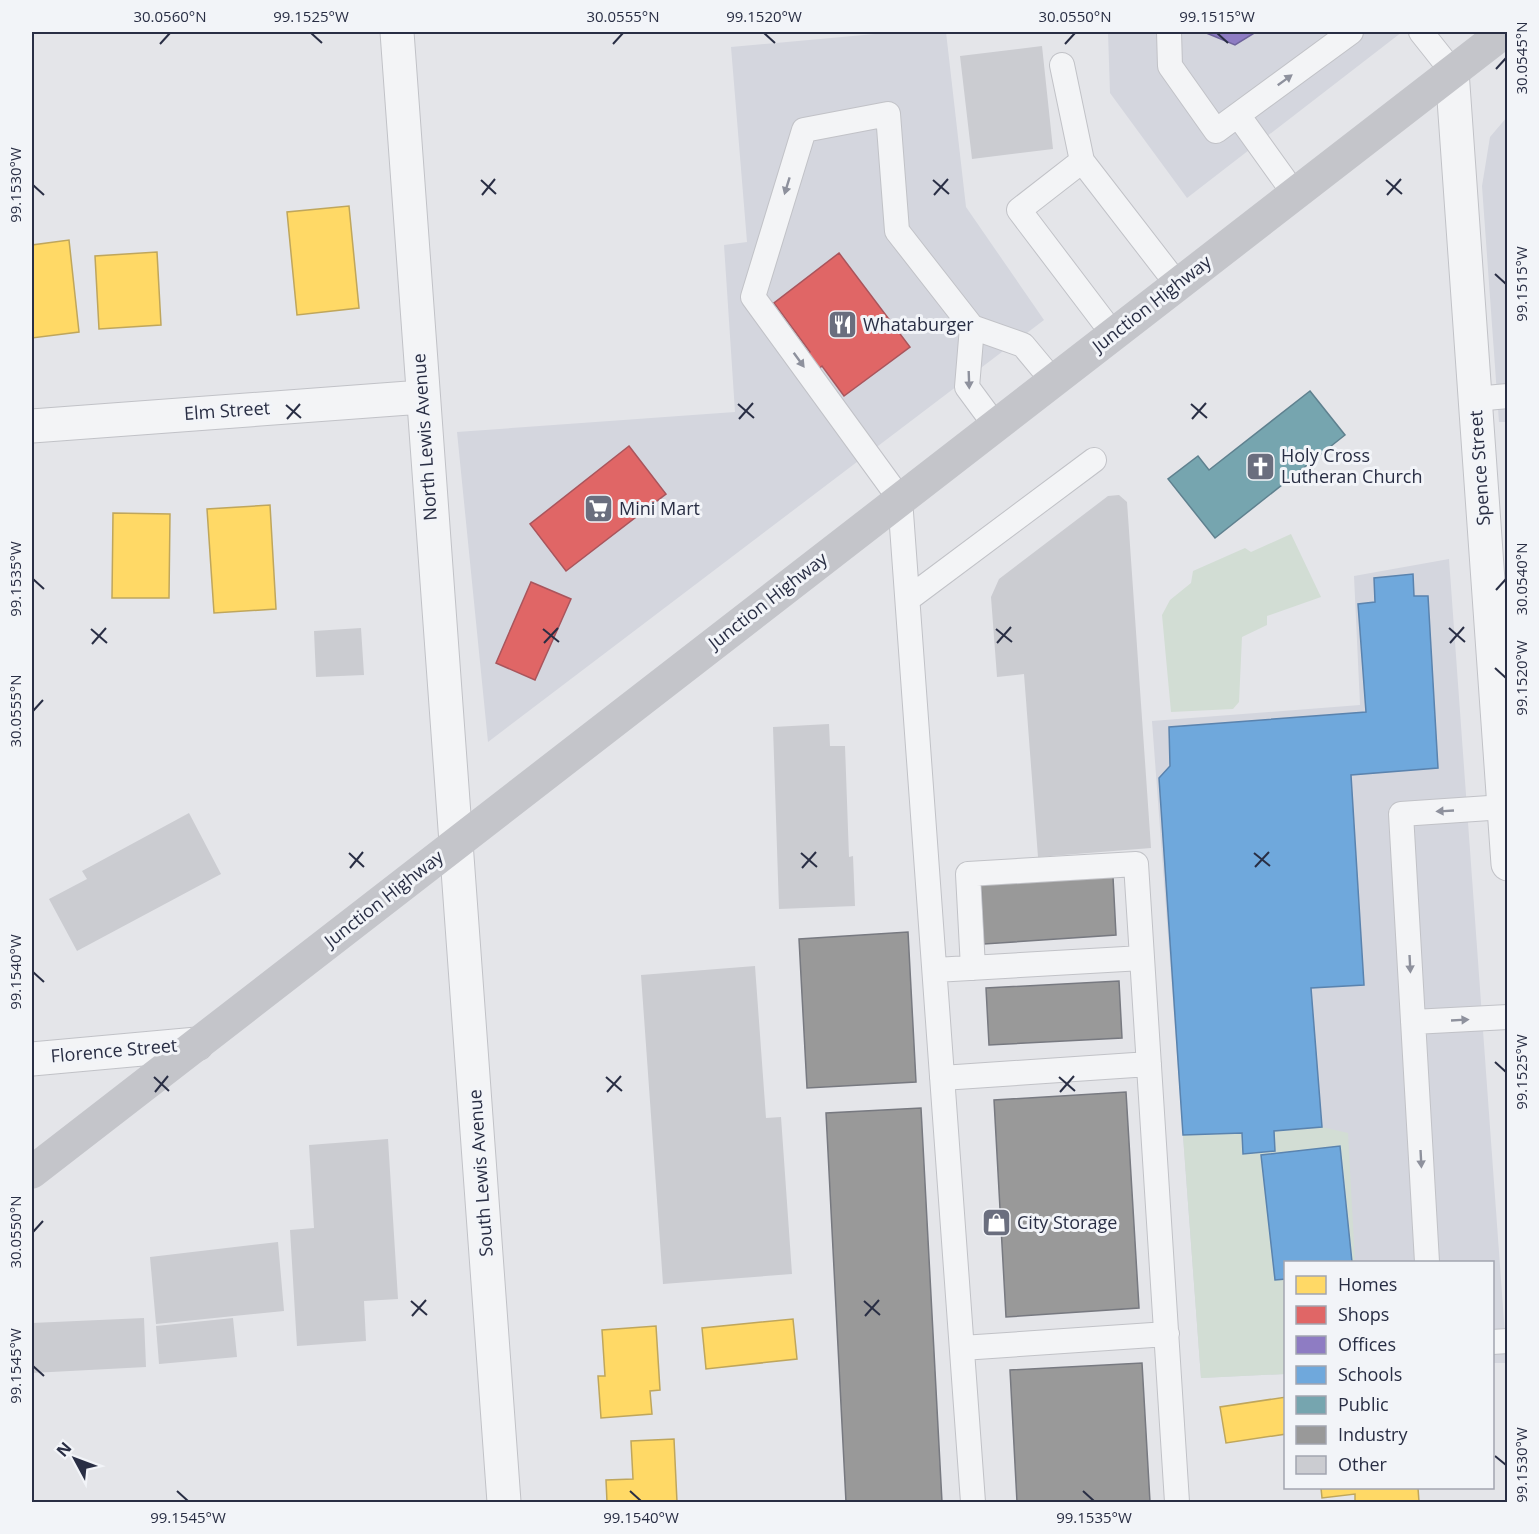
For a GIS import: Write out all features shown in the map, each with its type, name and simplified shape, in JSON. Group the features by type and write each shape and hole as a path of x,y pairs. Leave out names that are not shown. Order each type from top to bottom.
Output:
{"main road":[{"name":"Junction Highway","path":"32,1172 1504,32"}],"street":[{"name":"North Lewis Avenue","path":"397,32 456,843"},
{"name":"Spence Street","path":"1452,71 1508,864"},
{"name":"Elm Street","path":"32,426 422,397"},
{"name":"South Lewis Avenue","path":"456,843 504,1503"},
{"name":"Florence Street","path":"32,1059 196,1044"}],"lane":[{"path":"1169,32 1170,66 1216,131 1351,32"},
{"path":"1421,32 1452,71"},
{"path":"1062,66 1082,161 1177,284"},
{"path":"973,1503 900,499 753,297 804,130 888,114 897,231 972,327 1023,345 1053,381"},
{"path":"1238,115 1294,193"},
{"path":"1082,161 1019,210 1113,334"},
{"path":"972,327 967,387 995,425"},
{"path":"1475,399 1508,396"},
{"path":"908,599 1094,460"},
{"path":"1427,1261 1401,814 1504,791"},
{"path":"973,968 968,873 1136,864 1177,1503"},
{"path":"935,970 1142,958"},
{"path":"1413,1022 1508,1017"},
{"path":"942,1078 1149,1064"},
{"path":"962,1348 1167,1334"}],"shaded area":[{"path":"897,32 946,32 966,207 1044,320 488,742 457,432 735,412 724,245 747,242 731,47"},
{"path":"1108,32 1402,32 1187,198 1110,93"},
{"path":"1507,117 1508,422 1499,422 1482,186 1490,137"},
{"path":"1291,534 1321,597 1267,616 1267,625 1242,637 1239,702 1233,709 1171,712 1162,615 1170,600 1191,583 1193,571 1245,548 1251,552"},
{"path":"1449,559 1507,1363 1494,1363 1494,1261 1284,1261 1284,1374 1201,1378 1152,721 1360,705 1354,576"},
{"path":"1322,1127 1348,1133 1355,1261 1284,1261 1284,1374 1201,1378 1183,1135"}],"building: Homes":[{"path":"349,206 359,308 297,315 287,212"},
{"path":"69,240 79,332 32,338 32,245"},
{"path":"157,252 161,325 99,329 95,256"},
{"path":"270,505 276,609 214,613 207,509"},
{"path":"113,513 170,514 169,598 112,598"},
{"path":"793,1319 797,1359 706,1369 702,1328"},
{"path":"656,1326 660,1390 650,1391 652,1414 601,1418 598,1376 605,1376 602,1330"},
{"path":"1284,1397 1284,1434 1226,1443 1220,1407"},
{"path":"674,1439 677,1502 607,1502 606,1480 633,1479 631,1441"},
{"path":"1321,1489 1418,1489 1419,1502 1355,1502 1355,1494 1322,1498"}],"building: Shops":[{"name":"Whataburger","path":"839,253 910,347 844,396 822,366 813,374 802,359 810,352 774,303"},
{"name":"Mini Mart","path":"629,446 666,494 566,571 530,524"},
{"path":"531,582 571,599 535,680 496,663"}],"building: Offices":[{"path":"1204,32 1256,32 1235,45"}],"building: Schools":[{"path":"1413,574 1414,596 1428,596 1438,768 1351,775 1364,985 1311,988 1322,1127 1274,1131 1275,1151 1243,1154 1242,1133 1183,1135 1159,778 1170,766 1169,727 1366,712 1358,604 1375,602 1374,578"},
{"path":"1340,1146 1352,1261 1284,1261 1284,1279 1275,1280 1261,1155"}],"building: Public":[{"name":"Holy Cross Lutheran Church","path":"1310,391 1345,435 1215,538 1168,479 1198,456 1209,470"}],"building: Industry":[{"path":"1113,877 1116,935 984,944 981,885"},
{"path":"908,932 916,1082 807,1088 799,939"},
{"path":"1119,981 1122,1038 989,1045 986,988"},
{"path":"1126,1092 1139,1308 1006,1317 994,1100"},
{"path":"921,1108 942,1502 846,1502 826,1113"},
{"path":"1142,1363 1150,1502 1017,1502 1010,1370"}],"building: Other":[{"path":"1042,46 1053,149 972,159 960,56"},
{"path":"1119,495 1127,502 1151,848 1038,857 1024,674 997,677 991,597 999,579 1108,496"},
{"path":"361,628 364,675 316,677 314,631"},
{"path":"829,724 830,746 845,746 849,857 853,856 855,906 779,909 773,727"},
{"path":"189,813 221,874 77,951 49,899 87,879 82,871"},
{"path":"755,966 766,1118 781,1117 792,1274 663,1284 641,975"},
{"path":"388,1139 398,1299 364,1301 366,1341 297,1346 290,1230 314,1228 309,1145"},
{"path":"278,1242 284,1311 156,1324 150,1257"},
{"path":"144,1318 146,1367 32,1373 32,1323"},
{"path":"233,1318 237,1357 159,1364 156,1326"}],"place":[{"name":"Whataburger","path":"842,325"},
{"name":"Holy Cross Lutheran Church","path":"1260,466"},
{"name":"Mini Mart","path":"598,509"},
{"name":"City Storage","path":"996,1223"}]}
